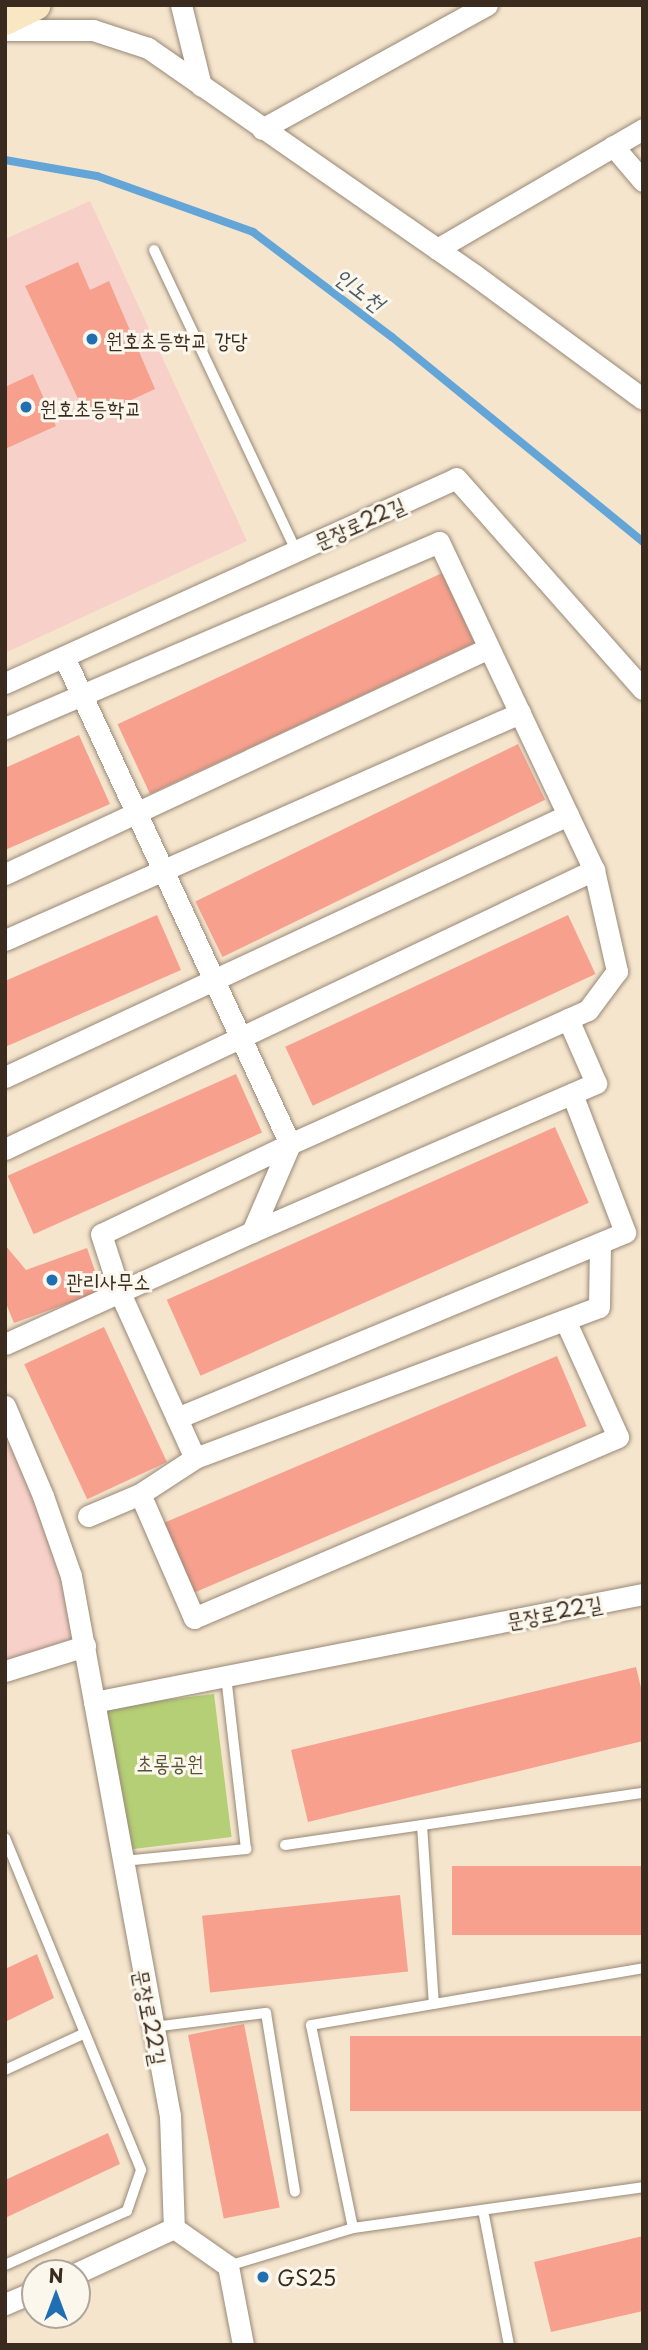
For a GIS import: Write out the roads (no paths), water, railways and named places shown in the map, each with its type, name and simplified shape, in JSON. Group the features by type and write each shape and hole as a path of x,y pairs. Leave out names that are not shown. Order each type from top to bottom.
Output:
{"street":[{"path":"5,20 36,5"},
{"path":"181,5 201,86"},
{"path":"262,129 487,5"},
{"path":"5,30 93,30 148,48 437,249 643,399"},
{"path":"437,249 643,129"},
{"path":"613,146 643,181"},
{"name":"문장로22길","path":"5,683 456,478 643,689"},
{"path":"5,728 439,542 594,870 617,971 588,1010 289,1144 101,1234 120,1293 195,1458"},
{"path":"5,874 137,815 489,648"},
{"path":"64,657 289,1144 252,1232"},
{"path":"5,940 520,713"},
{"path":"5,1077 568,816"},
{"path":"5,1149 594,870"},
{"path":"5,1344 252,1232 596,1083 568,1019"},
{"path":"177,1418 625,1232 572,1094"},
{"path":"88,1516 140,1494 195,1458 599,1307 600,1243"},
{"path":"140,1494 194,1618 618,1437 565,1320"},
{"name":"문장로22길","path":"5,1406 43,1496 71,1576 170,2116 174,2228"},
{"name":"문장로22길","path":"94,1702 643,1594"},
{"path":"5,1671 85,1646"},
{"path":"91,2267 174,2228 228,2266 243,2345"}],"lane":[{"path":"154,250 296,551"},
{"path":"122,1861 246,1849 226,1676"},
{"path":"285,1845 643,1793"},
{"path":"422,1825 434,2004"},
{"path":"5,2265 127,2210 141,2170 7,1846"},
{"path":"353,2228 311,2025 643,1968"},
{"path":"153,2027 267,2013 295,2192"},
{"path":"5,2070 85,2034"},
{"path":"228,2266 353,2228 643,2187"},
{"path":"482,2210 509,2345"}],"waterway":[{"name":"인노천","path":"5,160 97,176 253,232 392,337 643,542"}],"place":[{"name":"원호초등학교 강당","path":"92,339"},
{"name":"원호초등학교","path":"26,407"},
{"name":"관리사무소","path":"52,1280"},
{"name":"GS25","path":"263,2277"}],"park label":[{"name":"초롱공원","path":"170,1762"}]}
